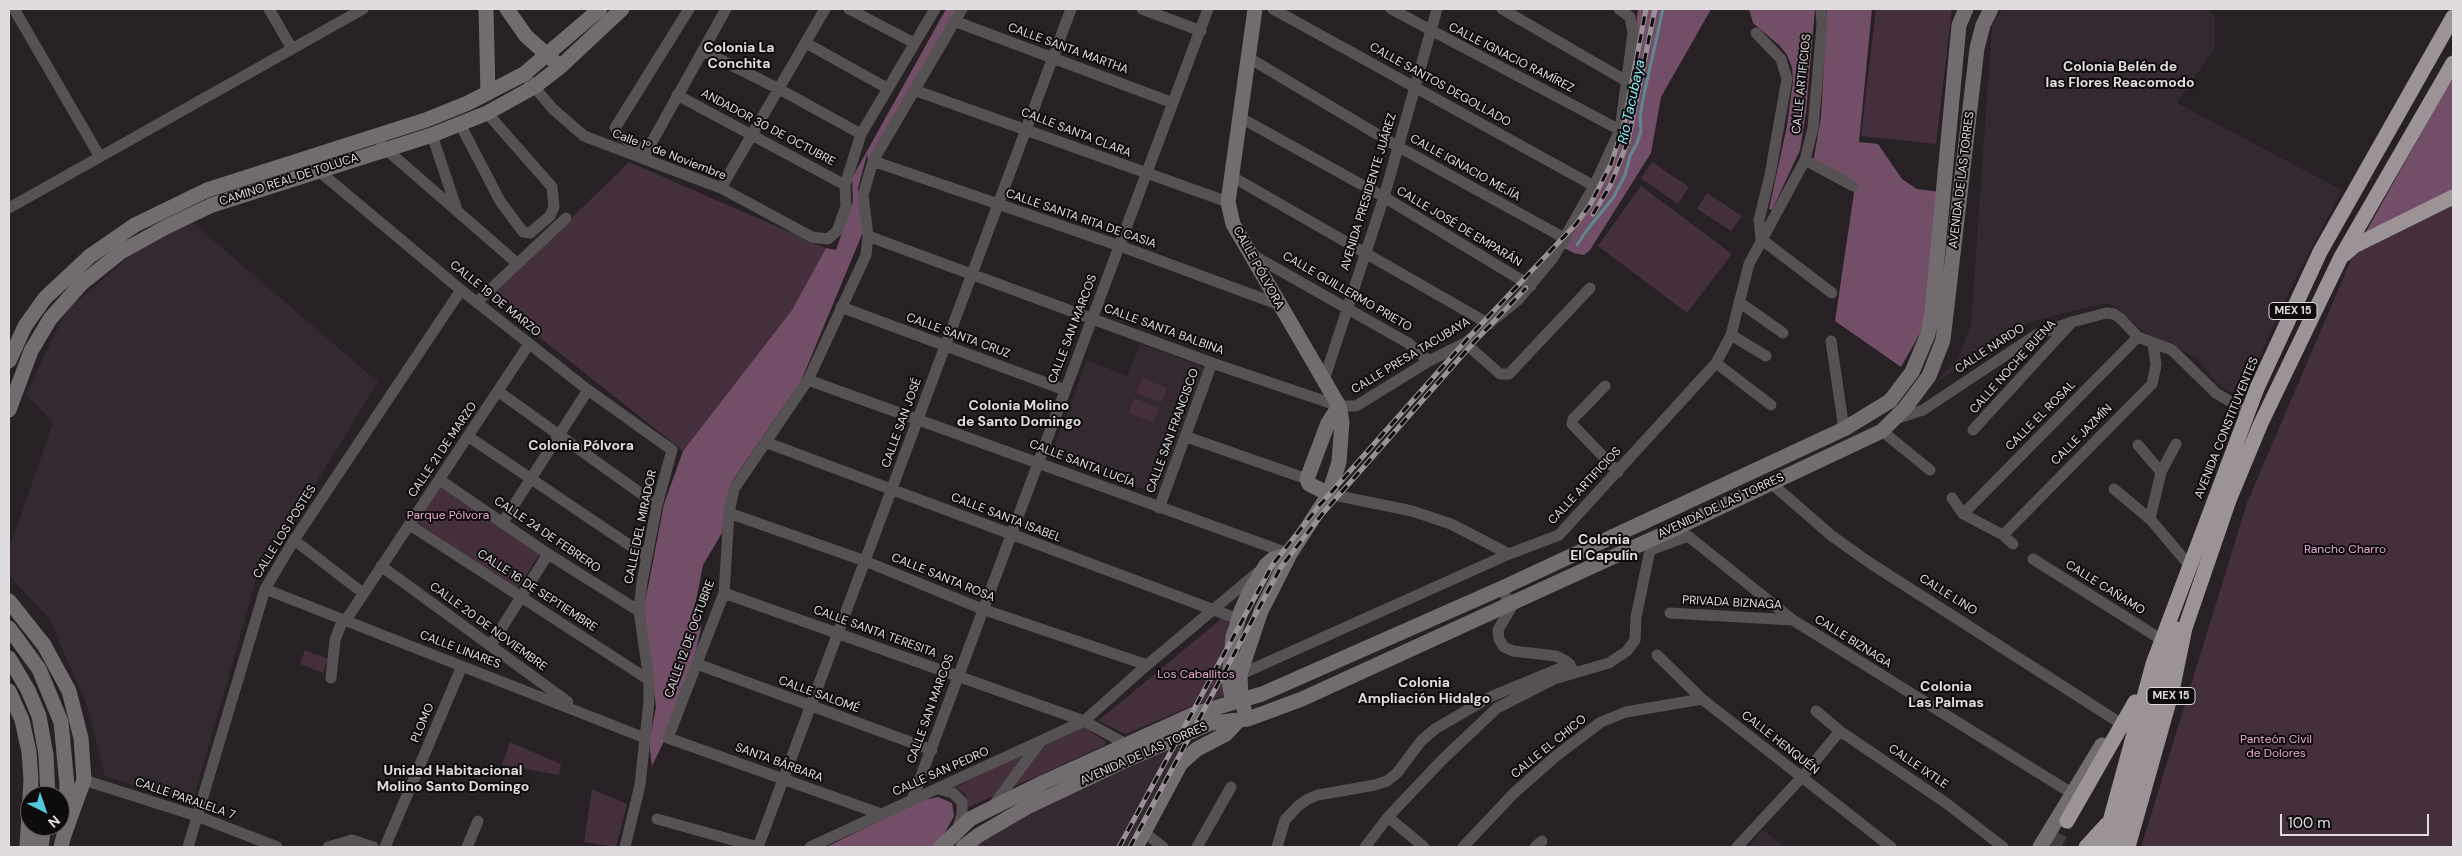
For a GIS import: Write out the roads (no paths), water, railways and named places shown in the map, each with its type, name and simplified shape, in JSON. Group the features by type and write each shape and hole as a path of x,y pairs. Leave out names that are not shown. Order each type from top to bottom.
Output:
{"highway":[{"name":"AVENIDA CONSTITUYENTES","path":"2115,846 2108,823 2153,664 2248,412 2320,252 2453,17"},
{"name":"MEX 15","path":"2115,846 2121,830 2159,681 2181,619 2213,546 2229,500 2261,423 2341,257 2453,63"},
{"path":"2341,257 2354,246 2453,197"},
{"path":"2067,821 2132,710 2153,664"},
{"path":"2086,847 2108,823"}],"street":[{"path":"14,9 100,157"},
{"path":"269,9 291,48"},
{"path":"9,208 363,9"},
{"path":"486,9 488,93"},
{"path":"507,9 526,36 560,67"},
{"name":"CAMINO REAL DE TOLUCA","path":"9,361 25,326 45,298 90,256 112,239 150,216 207,190 426,120 468,103 524,74 600,9"},
{"name":"CAMINO REAL DE TOLUCA","path":"9,410 39,335 58,308 100,268 121,252 166,226 212,205 320,172 474,119 534,87 560,67 622,9"},
{"path":"689,9 615,128 619,135 644,156 726,9"},
{"path":"721,188 825,9"},
{"path":"849,9 914,43"},
{"path":"845,185 861,134 935,9"},
{"path":"765,442 808,380 866,255 868,236 862,195 873,161 962,9"},
{"name":"CALLE SAN JOSÉ","path":"758,847 1071,9"},
{"path":"1142,9 1201,32"},
{"name":"CALLE SAN MARCOS","path":"912,800 932,750 982,609 1201,32 1208,9"},
{"name":"CALLE PÓLVORA","path":"1255,9 1228,202 1233,224 1248,252 1323,382 1339,406"},
{"name":"CALLE SANTOS DEGOLLADO","path":"1273,9 1594,186"},
{"name":"CALLE IGNACIO RAMÍREZ","path":"1391,9 1620,130"},
{"name":"AVENIDA PRESIDENTE JUÁREZ","path":"1323,382 1384,197 1437,9"},
{"path":"1502,9 1628,82"},
{"name":"CALLE PRESA TACUBAYA","path":"1339,406 1356,406 1429,361 1465,343 1518,300 1566,240 1620,130 1628,82 1633,32 1630,17 1619,9"},
{"name":"CALLE ARTIFICIOS","path":"1235,677 1509,554 1559,535 1716,362 1731,335 1750,264 1805,160 1813,128 1822,25 1821,9"},
{"name":"AVENIDA DE LAS TORRES","path":"941,847 970,819 1126,744 1194,714 1262,694 1502,588 1805,448 1844,429 1890,401 1912,372 1921,354 1932,312 1959,25 1966,9"},
{"name":"AVENIDA DE LAS TORRES","path":"963,847 979,834 1027,807 1112,767 1211,723 1244,720 1302,699 1882,431 1895,419 1929,376 1943,340 1978,48 1983,24 1991,9"},
{"name":"CALLE SANTA MARTHA","path":"954,21 1173,103"},
{"name":"CALLE ARTIFICIOS","path":"1756,33 1772,47 1781,59 1786,70 1787,79 1759,220 1761,240"},
{"path":"806,43 887,88"},
{"path":"703,51 779,89 861,134"},
{"name":"CALLE IGNACIO MEJÍA","path":"1249,58 1397,146 1566,240"},
{"name":"Calle 1º de Noviembre","path":"524,74 560,116 584,136 644,156 721,188 821,240 828,239 837,231 846,206 845,185"},
{"name":"CALLE SANTA CLARA","path":"914,90 1228,202"},
{"name":"ANDADOR 30 DE OCTUBRE","path":"677,95 845,185"},
{"path":"468,103 500,201 523,232 533,232 550,216 554,207 552,187 474,119"},
{"name":"CALLE JOSÉ DE EMPARÁN","path":"1241,118 1384,197 1531,286"},
{"path":"432,135 458,212"},
{"path":"372,137 518,264"},
{"name":"CALLE 19 DE MARZO","path":"312,157 320,172 461,290 588,390 672,450"},
{"path":"1805,160 1854,186"},
{"name":"CALLE SANTA RITA DE CASIA","path":"873,161 1120,246 1280,305"},
{"path":"1231,176 1489,324"},
{"path":"1944,188 1961,189"},
{"path":"477,302 566,218"},
{"name":"CALLE SANTA BALBINA","path":"868,236 1212,363 1339,406"},
{"path":"1761,240 1832,293"},
{"name":"CALLE GUILLERMO PRIETO","path":"1248,252 1408,343 1429,361"},
{"path":"90,256 100,268"},
{"path":"1465,343 1500,374 1509,374 1590,288"},
{"name":"CALLE LOS POSTES","path":"188,847 265,589 294,540 461,290"},
{"path":"1739,302 1783,333"},
{"name":"CALLE SANTA CRUZ","path":"841,307 1065,390"},
{"name":"CALLE NARDO","path":"1895,419 1923,410 2024,341 2072,322 2106,313 2114,314 2138,337"},
{"name":"CALLE NOCHE BUENA","path":"1974,430 2072,322"},
{"path":"1731,335 1766,356"},
{"path":"2138,337 2172,350 2216,393 2248,412"},
{"name":"CALLE EL ROSAL","path":"1964,514 2138,337"},
{"path":"1830,341 1844,429"},
{"name":"CALLE 21 DE MARZO","path":"331,678 335,640 345,619 530,344"},
{"name":"CALLE JAZMÍN","path":"2003,535 2152,384 2156,365 2153,344"},
{"path":"1716,362 1771,406"},
{"name":"CALLE SAN FRANCISCO","path":"1159,508 1187,437 1212,363"},
{"name":"CALLE SANTA LUCÍA","path":"808,380 918,418 1159,508 1290,554"},
{"path":"1605,386 1573,419 1572,424 1618,472"},
{"path":"503,522 588,390"},
{"path":"499,392 657,505"},
{"path":"1307,479 1328,424 1339,406"},
{"path":"1235,677 1261,611 1290,554 1329,494 1339,462 1342,438 1339,406"},
{"path":"1882,431 1930,470"},
{"path":"469,437 647,557"},
{"path":"1187,437 1307,479 1309,484 1329,494 1412,511 1451,524 1509,554"},
{"name":"CALLE 12 DE OCTUBRE","path":"668,738 724,593 729,513 734,489 765,442"},
{"name":"CALLE SANTA ISABEL","path":"765,442 1238,619"},
{"path":"2150,519 2161,472 2176,444"},
{"path":"2138,445 2161,472"},
{"path":"1805,448 1810,464"},
{"name":"CALLE DEL MIRADOR","path":"625,847 640,785 649,680 639,611 642,582 657,505 672,450"},
{"name":"CALLE 24 DE FEBRERO","path":"440,480 548,554 639,611"},
{"name":"CALLE LINO","path":"1771,483 1832,536 1870,563 2117,721"},
{"path":"2114,489 2150,519 2190,566"},
{"path":"1952,498 1964,514 2003,535 2013,544"},
{"name":"CALLE SANTA ROSA","path":"729,513 865,561 982,609 1147,665"},
{"name":"CALLE 16 DE SEPTIEMBRE","path":"410,525 649,680"},
{"name":"CALLE BIZNAGA","path":"1572,668 1613,661 1627,650 1635,640 1636,617 1650,550 1688,536 1793,620 2073,794"},
{"path":"294,540 363,593"},
{"path":"491,645 548,554"},
{"path":"1136,847 1181,763 1197,749 1226,734 1244,720 1237,701 1233,637 1248,593 1266,565 1272,559 1290,554"},
{"name":"CALLE CAÑAMO","path":"2034,559 2162,640"},
{"name":"CALLE SAN PEDRO","path":"810,847 940,789 1084,721 1147,665 1216,610 1266,565"},
{"name":"CALLE 20 DE NOVIEMBRE","path":"381,566 578,710"},
{"path":"1502,588 1511,610 1498,630 1499,639 1504,647 1513,651 1556,656 1572,668"},
{"name":"CALLE LINARES","path":"265,589 578,710 645,738"},
{"name":"CALLE SANTA TERESITA","path":"724,593 957,678 1084,721 1126,744"},
{"path":"9,601 44,646 69,691 81,738 84,780 63,841"},
{"name":"PRIVADA BIZNAGA","path":"1670,613 1793,620"},
{"path":"9,628 39,669 61,722 68,785 63,841"},
{"name":"CALLE HENQUÉN","path":"1657,655 1702,699 1891,847"},
{"path":"9,658 28,690 39,716 46,754 48,786"},
{"name":"CALLE SALOMÉ","path":"697,664 809,707 932,750"},
{"name":"PLOMO","path":"385,847 462,666"},
{"path":"1365,847 1388,817 1486,717 1509,701 1572,668"},
{"path":"1277,847 1285,820 1298,806 1318,795 1375,786 1387,781 1397,774 1421,741 1435,729 1490,697 1572,668"},
{"path":"9,691 22,720 29,752 31,780 27,847"},
{"name":"CALLE EL CHICO","path":"1463,847 1514,793 1556,756 1601,722 1626,712 1702,699"},
{"path":"2040,847 2117,721 2132,710"},
{"name":"CALLE IXTLE","path":"1816,711 1840,731 1946,803 2003,847"},
{"path":"1737,847 1802,777 1840,731"},
{"name":"SANTA BÁRBARA","path":"668,738 881,814"},
{"path":"991,808 1041,741"},
{"name":"CALLE PARALELA 7","path":"84,780 197,816 277,847"},
{"path":"1197,847 1231,788"},
{"path":"940,789 953,793 962,802 962,815 957,830"},
{"path":"1388,817 1424,847"},
{"path":"657,819 758,847"},
{"path":"467,847 478,821"},
{"path":"1144,832 1163,847"},
{"path":"328,847 352,840 373,847"}],"waterway":[{"name":"Río Tacubaya","path":"1577,245 1613,198 1625,175 1630,156 1637,143 1641,131 1640,115 1663,9"}],"tunnel":[{"path":"2053,847 2067,821"}],"railway":[{"path":"1119,847 1273,564 1318,507 1470,336 1576,224 1590,205 1611,164 1624,124 1646,9"},
{"path":"1593,214 1610,186 1628,141 1655,9"},
{"path":"1130,847 1281,567 1323,513 1474,342 1526,288"}],"district":[{"name":"Colonia La Conchita","path":"739,56"},
{"name":"Colonia Belén de las Flores Reacomodo","path":"2120,76"},
{"name":"Colonia Molino de Santo Domingo","path":"1019,414"},
{"name":"Colonia Pólvora","path":"581,446"},
{"name":"Colonia El Capulín","path":"1604,548"},
{"name":"Colonia Ampliación Hidalgo","path":"1424,692"},
{"name":"Colonia Las Palmas","path":"1946,696"},
{"name":"Unidad Habitacional Molino Santo Domingo","path":"453,780"}],"park label":[{"name":"Parque Pólvora","path":"448,516"},
{"name":"Rancho Charro","path":"2345,550"},
{"name":"Los Caballitos","path":"1196,675"},
{"name":"Panteón Civil de Dolores","path":"2276,747"}]}
